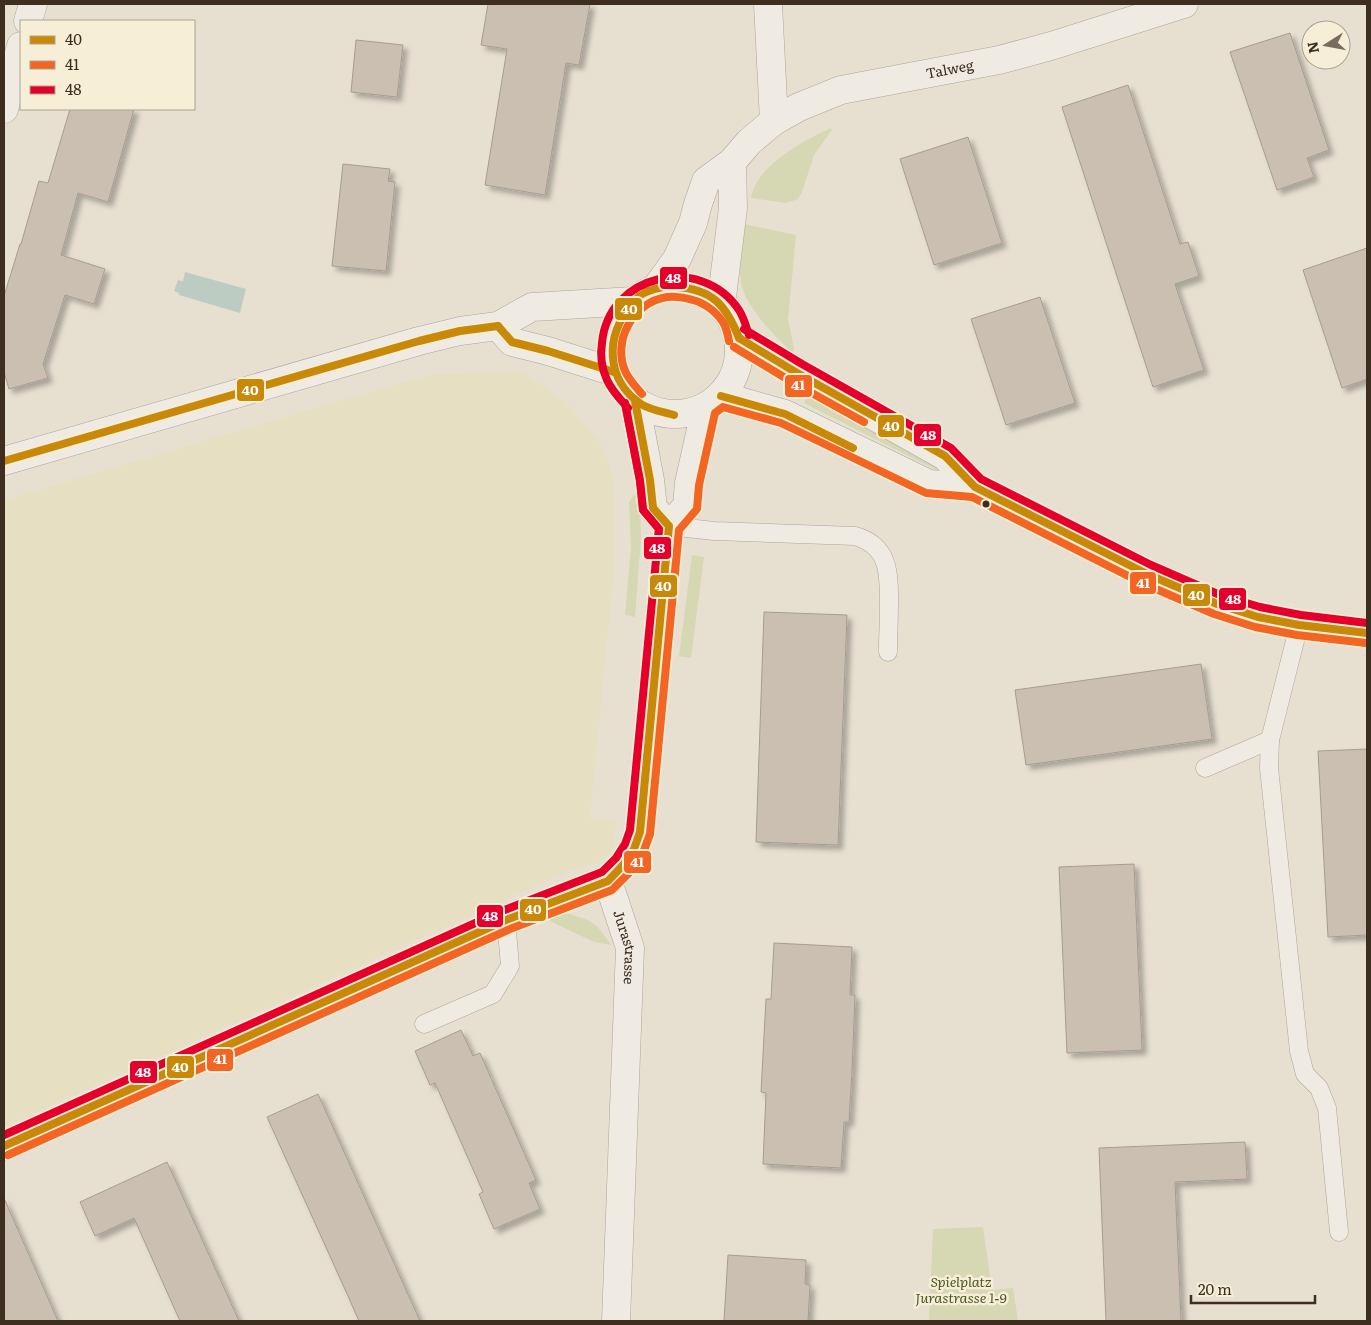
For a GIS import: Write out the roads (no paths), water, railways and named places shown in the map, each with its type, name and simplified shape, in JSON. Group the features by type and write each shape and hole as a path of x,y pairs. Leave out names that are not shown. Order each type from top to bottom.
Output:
{"street":[{"path":"28,20 33,4"},
{"path":"768,4 774,121"},
{"name":"Talweg","path":"656,288 676,259 689,232 706,181 732,162 749,142 774,121 800,107 841,90 999,60 1050,46 1145,10 1184,4"},
{"path":"4,109 20,50"},
{"path":"721,305 733,208 732,162"},
{"path":"4,1146 506,920 608,880 624,864 634,849 640,832 648,730 669,526 687,506 689,483 714,402 733,379 740,359 739,338 733,320 721,305 710,296 684,286 670,286 656,288 633,301 618,321 611,346 614,372 622,387 635,401 648,409 677,415 692,413 714,402 785,414 929,484 974,487"},
{"path":"4,461 418,341 460,331 498,326 532,307 633,301"},
{"path":"498,326 512,342 548,351 614,372"},
{"path":"739,338 944,456 974,487 1147,574 1217,604 1250,615 1299,625 1367,633"},
{"path":"635,401 650,480 653,508 669,526"},
{"name":"Jurastrasse","path":"608,880 630,948 616,1321"}],"lane":[{"path":"669,526 714,531 855,536 866,539 877,548 886,562 889,576 888,652"},
{"path":"1299,625 1270,740 1270,768 1299,1051 1305,1074 1319,1088 1327,1108 1339,1232"},
{"path":"1205,768 1270,740"},
{"path":"424,1024 493,994 510,966 506,920"}],"park label":[{"name":"Spielplatz Jurastrasse 1-9","path":"961,1290"}]}
